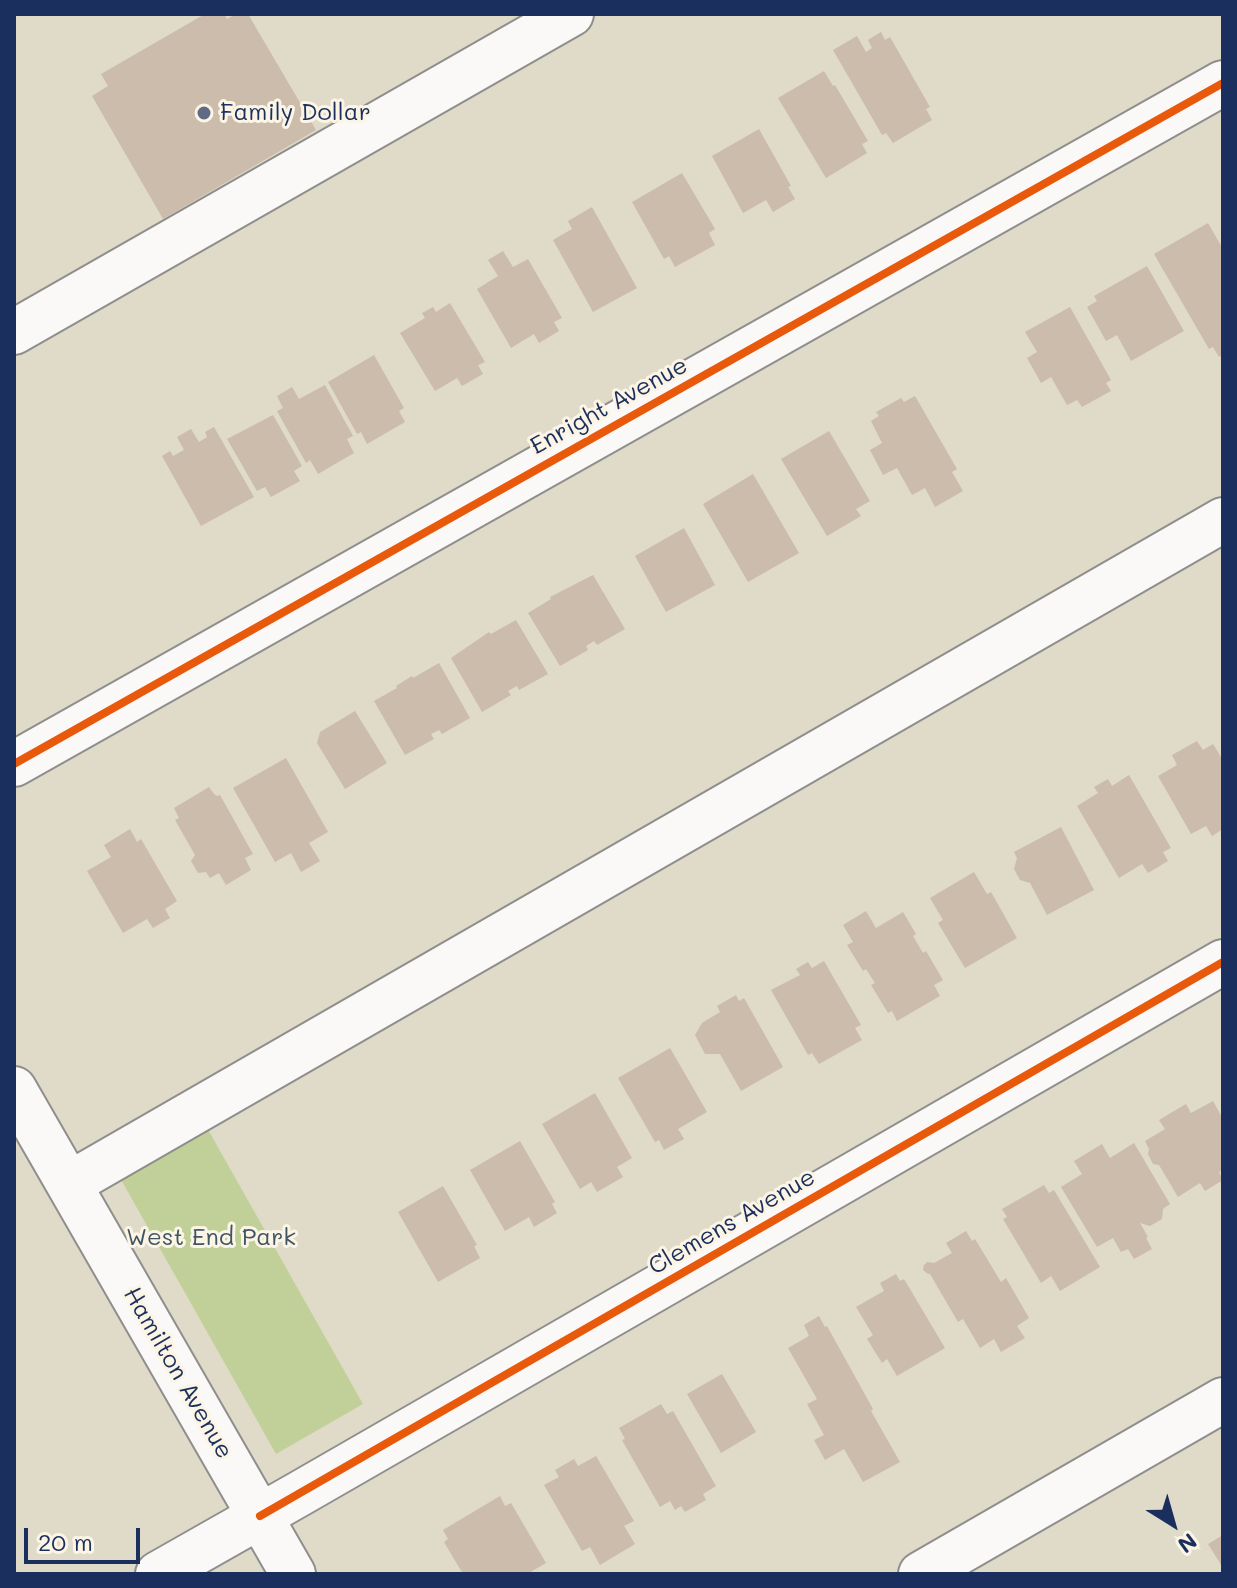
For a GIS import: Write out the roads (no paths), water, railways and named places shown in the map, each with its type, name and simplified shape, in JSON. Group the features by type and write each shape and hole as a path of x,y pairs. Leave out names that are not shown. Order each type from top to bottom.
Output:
{"street":[{"path":"14,332 571,14"},
{"name":"Enright Avenue","path":"14,764 1223,83"},
{"path":"69,1184 1223,520"},
{"name":"Clemens Avenue","path":"158,1574 1223,962"},
{"name":"Hamilton Avenue","path":"14,1089 293,1574"},
{"path":"921,1574 1223,1400"}],"place":[{"name":"Family Dollar","path":"204,113"}],"park label":[{"name":"West End Park","path":"211,1238"}]}
